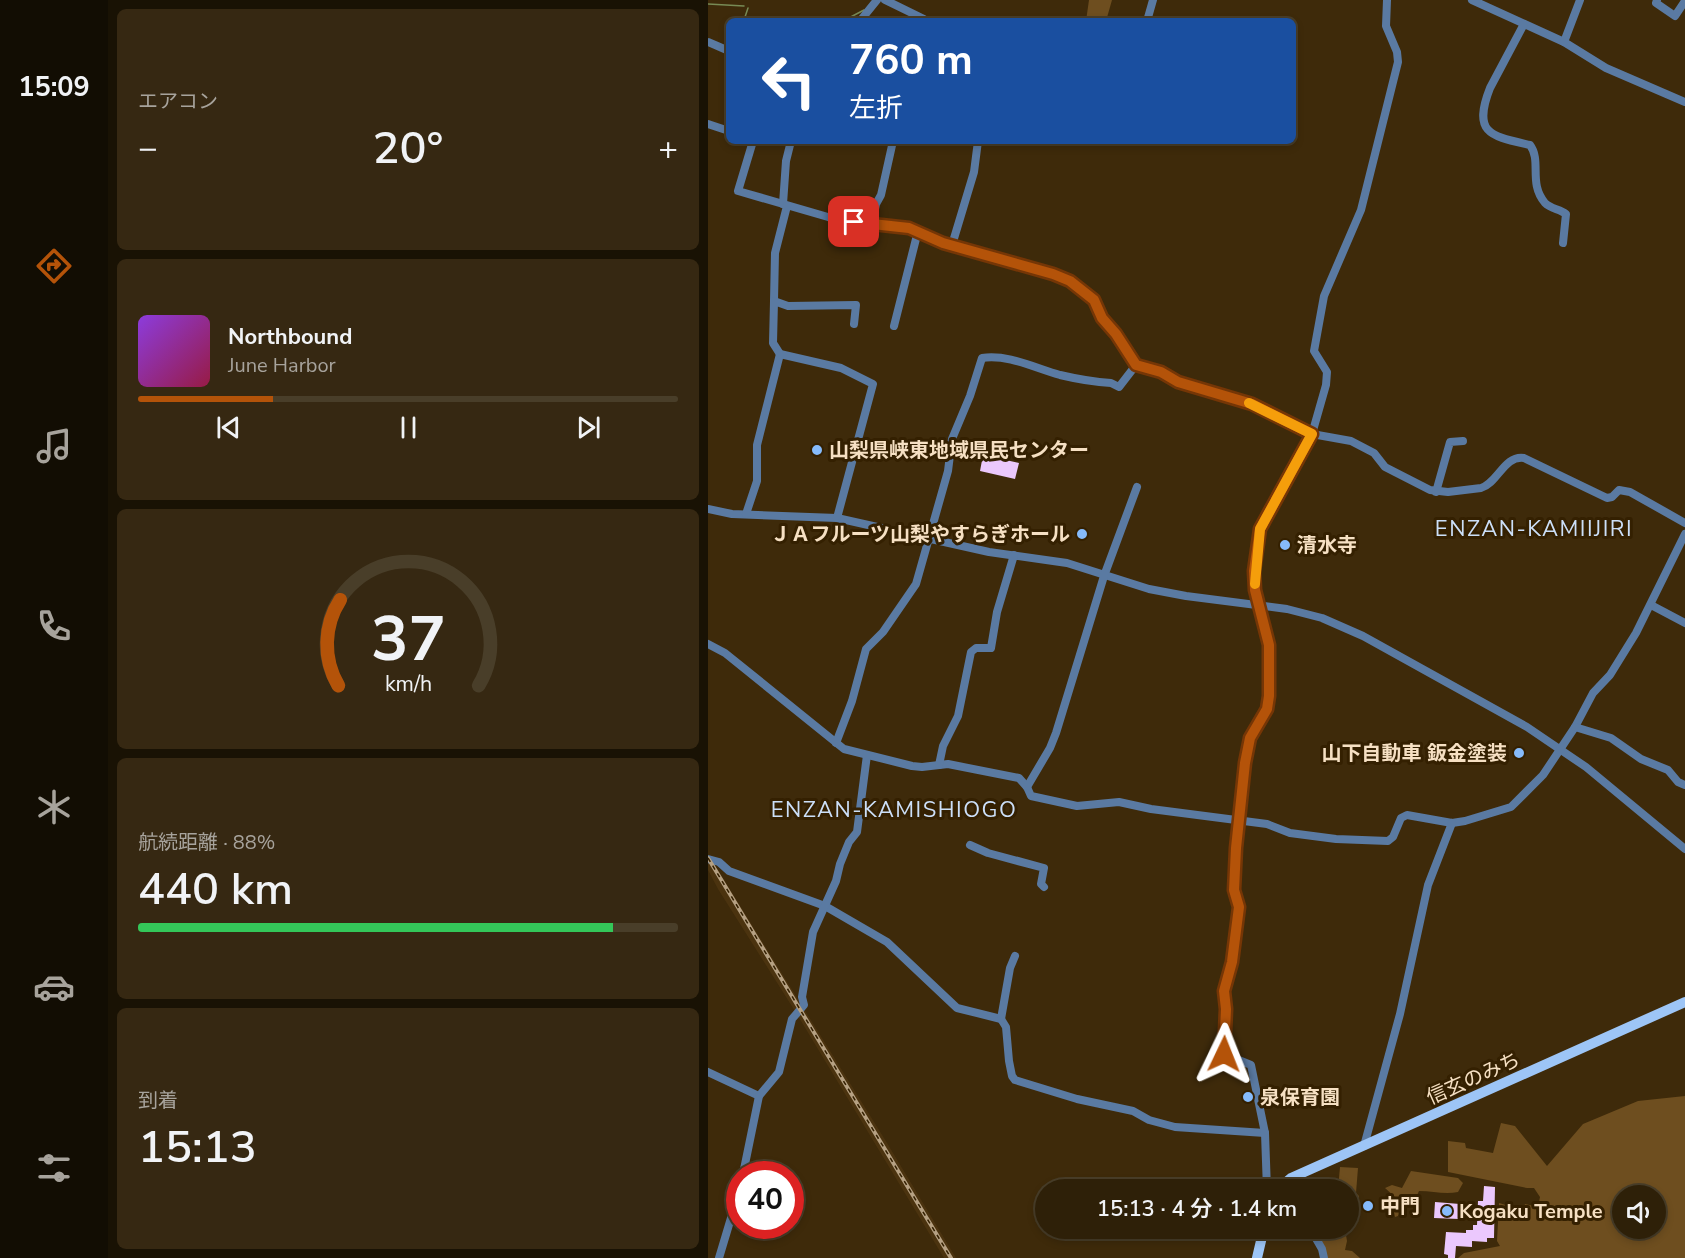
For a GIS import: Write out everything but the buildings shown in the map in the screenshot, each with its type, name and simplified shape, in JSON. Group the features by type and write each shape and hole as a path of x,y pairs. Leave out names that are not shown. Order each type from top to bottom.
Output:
{"main road":[{"name":"信玄のみち","path":"1290,1179 1685,1002"},
{"path":"1257,1258 1261,1239"}],"street":[{"path":"862,18 876,0"},
{"path":"885,0 922,18"},
{"path":"1148,18 1153,0"},
{"path":"1261,1061 1251,1065 1224,1054 1226,1009 1224,991 1232,962 1239,907 1234,890 1238,821 1247,747 1267,709 1269,696 1269,645 1258,605 1254,571 1260,529 1312,434 1327,378 1324,367 1314,351 1324,296 1361,210 1399,57 1386,26 1387,0"},
{"path":"1472,0 1564,42 1606,68 1685,102"},
{"path":"1564,42 1580,0"},
{"path":"1657,0 1656,3 1675,16 1685,1"},
{"path":"1524,24 1490,88 1486,98 1484,123 1489,132 1533,148 1535,184 1544,202 1566,214 1563,243"},
{"path":"708,42 726,50"},
{"path":"708,124 726,130"},
{"path":"752,144 738,191 845,220 909,228 952,245 1070,281 1094,300 1102,318 1116,334 1136,365 1161,372 1178,382 1252,404 1312,434 1351,441 1374,453 1385,467 1416,484 1436,492 1486,486 1510,461 1519,458 1529,460 1607,498 1612,497 1619,490 1630,492 1685,523"},
{"path":"790,144 786,161 785,205 775,253 773,343 780,354 841,368 873,384 837,518"},
{"path":"872,224 892,144"},
{"path":"952,245 974,172 978,144"},
{"path":"894,326 918,231"},
{"path":"774,301 788,306 856,305 854,324"},
{"path":"746,514 757,481 757,445 780,354"},
{"path":"836,743 852,701 866,649 883,632 910,595 924,562 948,471 952,439 970,396 981,358 990,357 1030,364 1057,374 1111,383 1119,387 1136,365"},
{"path":"1436,492 1450,442 1463,441"},
{"path":"1027,787 1050,748 1056,733 1104,576 1137,487"},
{"path":"708,509 746,514 837,518 1014,555 1067,563 1124,583 1186,596 1296,610 1322,618 1363,636 1559,748 1586,767 1685,849"},
{"path":"708,644 725,652 844,749 922,767 960,765 1019,778 1031,796 1073,806 1119,802 1151,809 1267,824 1290,833 1336,839 1388,841 1393,837 1401,818 1407,815 1452,823 1490,815 1511,807 1543,775 1575,727 1593,693 1610,675 1631,642 1685,534"},
{"path":"939,765 943,746 958,716 971,652 976,648 991,648 997,612 1014,555"},
{"path":"1651,605 1685,623"},
{"path":"1575,727 1616,741 1641,759 1668,770 1678,782 1685,785"},
{"path":"746,1161 759,1096 779,1072 792,1019 804,1005 802,997 813,932 849,842 857,832 867,755"},
{"path":"1364,1146 1400,1014 1428,885 1452,823"},
{"path":"970,845 988,853 1044,868 1041,884 1044,887"},
{"path":"708,859 715,860 729,871 825,906 887,942 957,1008 1000,1019 1006,1027 1009,1060 1015,1080 1077,1099 1132,1111 1149,1120 1175,1127 1265,1133"},
{"path":"1000,1019 1015,956"},
{"path":"1251,1065 1265,1133 1267,1179"},
{"path":"708,1072 759,1096"},
{"path":"719,1258 726,1235"},
{"path":"1316,1239 1324,1258"}],"shaded area":[{"path":"1089,0 1112,0 1107,18 1086,18"},
{"path":"708,854 956,1258 944,1258 798,1016 718,889 708,870"},
{"path":"1685,1096 1685,1258 1458,1258 1464,1253 1500,1246 1497,1241 1499,1203 1523,1210 1525,1204 1538,1207 1540,1197 1534,1188 1448,1172 1448,1141 1465,1143 1466,1148 1493,1153 1501,1123 1515,1126 1547,1166 1583,1124 1638,1101"},
{"path":"1340,1167 1358,1168 1357,1179 1339,1179"},
{"path":"1411,1171 1458,1178 1463,1183 1458,1192 1453,1193 1419,1191 1413,1204 1403,1206 1398,1216 1395,1217 1392,1204 1395,1197 1385,1188 1392,1185 1402,1188"},
{"path":"1315,1239 1347,1239 1345,1250 1352,1251 1360,1258 1324,1258"}],"waterway":[{"path":"708,4 744,6"},
{"path":"748,8 745,17 752,18"},
{"path":"849,18 864,10"}],"railway":[{"path":"708,858 951,1258"}],"slow traffic":[{"path":"1249,403 1312,434 1260,529 1254,571 1255,584"}],"place":[{"name":"山梨県峡東地域県民センター","path":"817,450"},
{"name":"ＪＡフルーツ山梨やすらぎホール","path":"1082,534"},
{"name":"清水寺","path":"1285,545"},
{"name":"山下自動車 鈑金塗装","path":"1519,753"},
{"name":"泉保育園","path":"1248,1097"},
{"name":"中門","path":"1368,1206"},
{"name":"Kogaku Temple","path":"1447,1211"}],"district":[{"name":"ENZAN-KAMIIJIRI","path":"1534,528"},
{"name":"ENZAN-KAMISHIOGO","path":"894,809"}],"route":[{"path":"854,222 909,228 943,243 1053,274 1070,281 1094,300 1102,318 1116,334 1136,365 1161,372 1178,382 1252,404 1312,434 1260,529 1254,571 1258,605 1269,645 1269,696 1267,709 1247,747 1240,798 1234,890 1239,907 1232,962 1224,991 1226,1009 1224,1054"}]}
